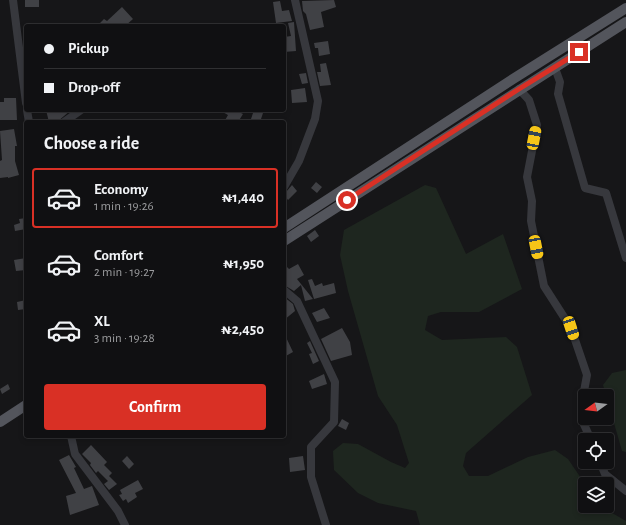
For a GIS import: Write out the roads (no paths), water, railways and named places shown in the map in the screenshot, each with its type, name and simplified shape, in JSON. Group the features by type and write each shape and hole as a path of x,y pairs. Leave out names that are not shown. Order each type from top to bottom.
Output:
{"main road":[{"path":"286,227 626,8"},
{"path":"286,240 519,89 555,68 626,22"},
{"path":"0,422 24,406"}],"street":[{"path":"13,0 24,87"},
{"path":"286,184 299,161 315,119 318,101 295,0"},
{"path":"555,68 560,82 558,94 585,188 606,193 626,258"},
{"path":"519,89 529,100 537,125 527,177 532,201 530,221 544,286 571,328 587,375 582,402 582,420 588,433"},
{"path":"67,120 78,112"},
{"path":"286,292 297,301 335,382 334,422 311,447 311,477 326,525"},
{"path":"71,438 75,454 118,511 125,525"},
{"path":"603,469 605,474 626,491"}]}
